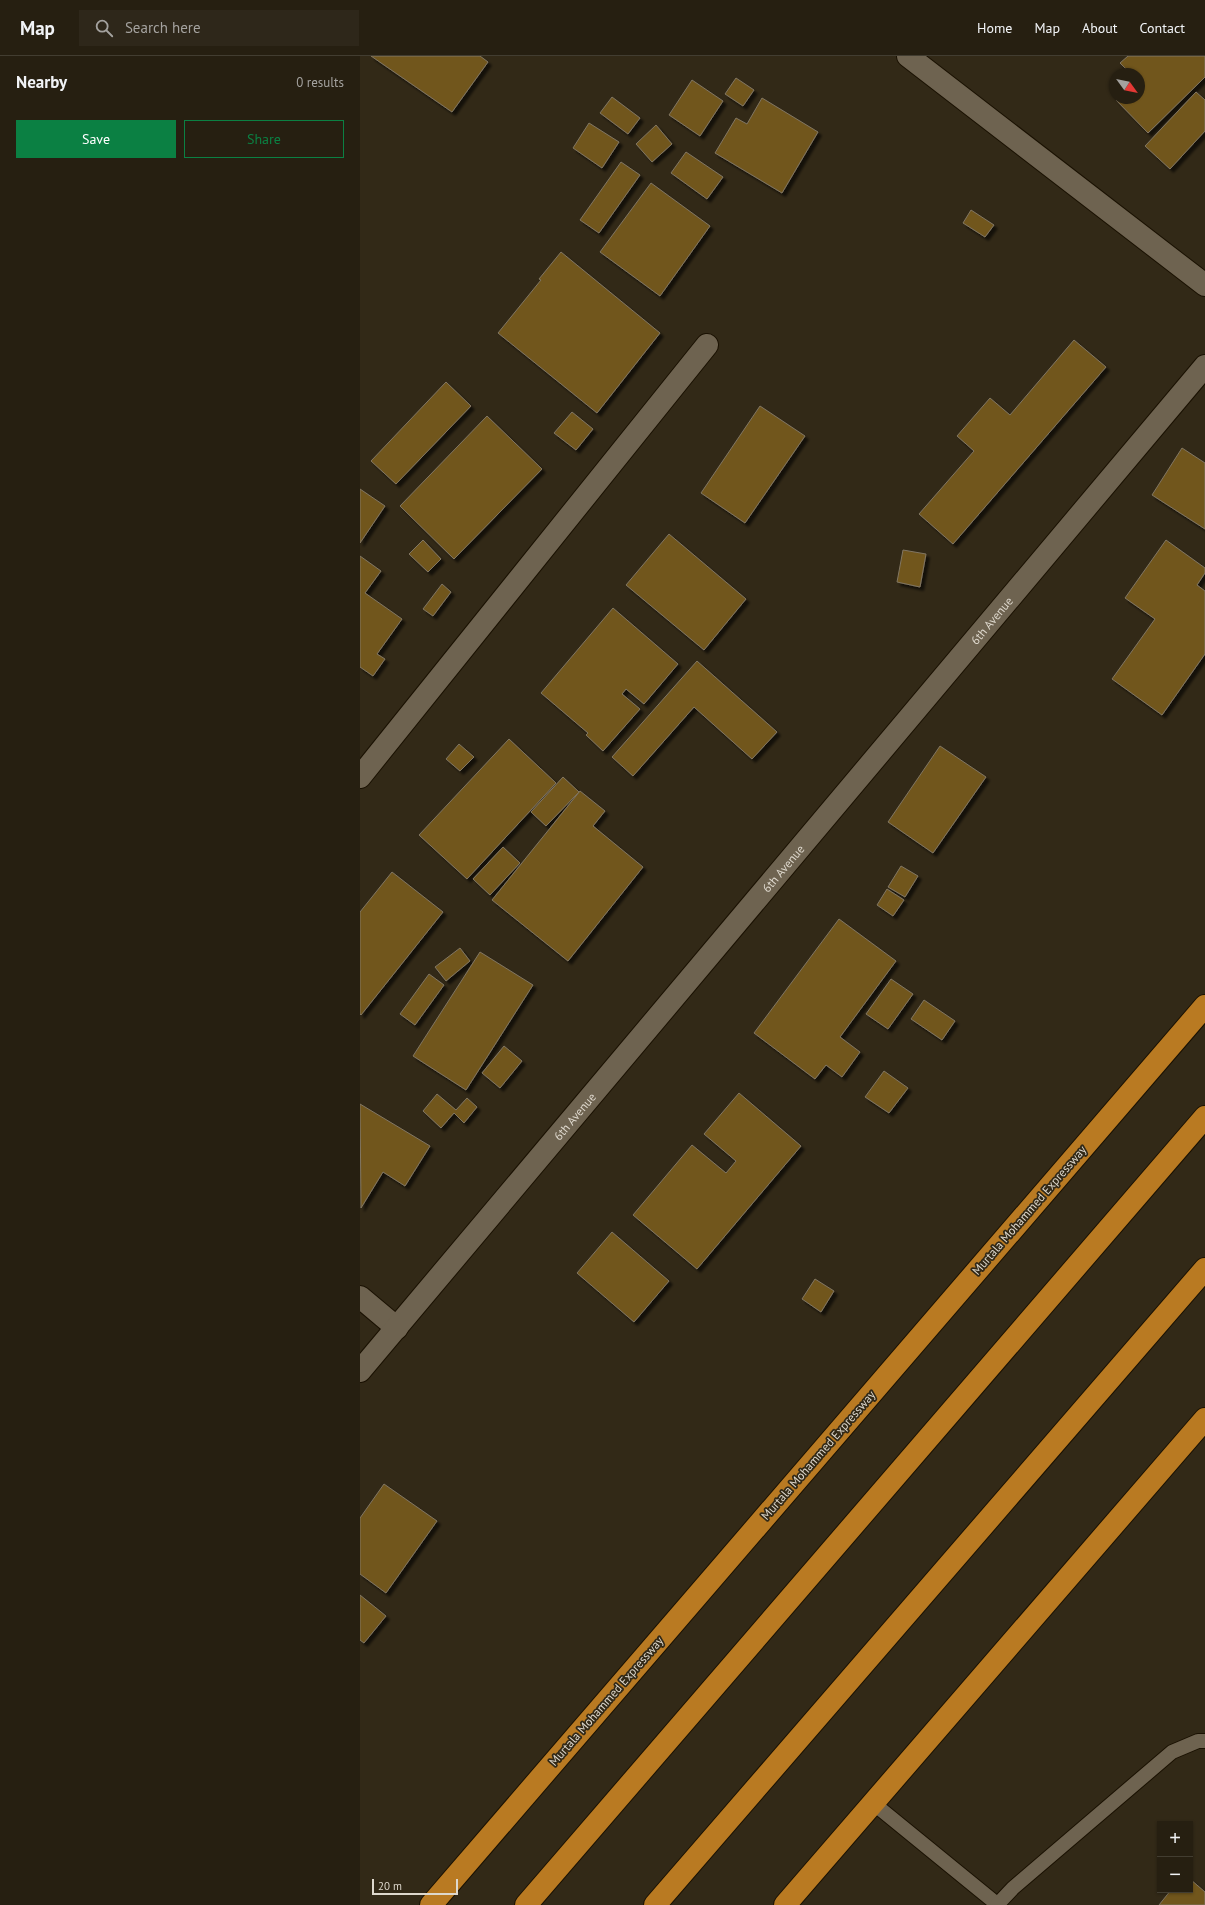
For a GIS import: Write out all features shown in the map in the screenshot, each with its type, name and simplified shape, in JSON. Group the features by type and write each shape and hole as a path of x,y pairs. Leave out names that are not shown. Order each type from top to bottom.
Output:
{"highway":[{"name":"Murtala Mohammed Expressway","path":"431,1905 1205,1006"},
{"path":"526,1905 1205,1117"},
{"path":"655,1905 1205,1269"},
{"path":"785,1905 1205,1419"}],"street":[{"path":"908,56 1205,284"},
{"path":"360,777 707,345"},
{"name":"6th Avenue","path":"360,1371 1205,366"},
{"path":"360,1297 397,1328"}],"lane":[{"path":"873,1803 997,1905 1013,1888 1172,1752 1198,1741 1205,1741"}],"building":[{"path":"371,56 480,56 488,62 452,112"},
{"path":"1128,56 1205,56 1205,77 1148,133 1120,104 1145,104 1145,68 1125,68 1120,63"},
{"path":"736,78 754,90 743,106 725,94"},
{"path":"692,80 723,101 700,136 669,115"},
{"path":"1196,92 1205,100 1205,131 1170,169 1145,146"},
{"path":"612,97 640,118 628,134 600,113"},
{"path":"762,98 818,132 782,193 715,153 736,118 747,124"},
{"path":"589,123 619,142 602,168 573,148"},
{"path":"656,125 672,144 652,162 636,144"},
{"path":"686,152 723,177 707,199 671,173"},
{"path":"621,162 640,175 599,233 580,220"},
{"path":"651,183 710,226 660,296 600,252"},
{"path":"971,210 994,225 985,237 963,223"},
{"path":"561,252 660,333 597,413 498,333 541,280 539,279"},
{"path":"1074,340 1106,367 953,544 919,514 974,451 957,436 990,398 1010,415"},
{"path":"446,382 471,406 396,484 371,461"},
{"path":"760,406 805,436 745,523 701,493"},
{"path":"572,412 593,429 576,450 554,433"},
{"path":"487,416 542,469 454,559 400,506"},
{"path":"1182,448 1205,463 1205,529 1152,495"},
{"path":"360,489 385,506 360,543"},
{"path":"669,534 746,599 704,650 626,585"},
{"path":"423,540 441,559 428,572 409,554"},
{"path":"1166,540 1205,568 1205,573 1197,585 1205,591 1205,654 1162,715 1112,679 1155,619 1125,598"},
{"path":"903,550 926,554 920,587 897,582"},
{"path":"360,556 381,571 365,593 402,619 377,654 385,659 373,676 360,667"},
{"path":"442,584 451,592 433,616 423,609"},
{"path":"613,608 678,664 644,704 626,689 622,694 640,709 603,751 586,735 588,733 541,693"},
{"path":"697,661 777,732 752,759 694,707 633,776 612,757"},
{"path":"509,739 556,783 467,879 419,835"},
{"path":"459,744 474,757 460,771 446,759"},
{"path":"940,746 986,777 933,853 888,822"},
{"path":"563,777 579,792 546,826 531,812"},
{"path":"580,791 605,811 593,826 643,867 568,961 492,900"},
{"path":"503,847 520,863 490,895 473,879"},
{"path":"901,866 918,876 905,897 888,887"},
{"path":"392,872 443,912 361,1015 360,912"},
{"path":"887,889 904,900 893,916 877,905"},
{"path":"839,919 896,961 840,1037 860,1052 842,1077 826,1065 815,1079 754,1033"},
{"path":"460,948 470,961 446,981 435,967"},
{"path":"480,952 533,985 466,1090 413,1056"},
{"path":"429,974 444,985 415,1025 400,1014"},
{"path":"891,979 913,994 888,1029 866,1014"},
{"path":"924,1000 955,1021 942,1040 911,1019"},
{"path":"504,1046 522,1061 500,1088 482,1073"},
{"path":"884,1071 908,1088 889,1113 865,1097"},
{"path":"739,1093 801,1146 697,1269 633,1215 692,1145 726,1173 736,1161 704,1134"},
{"path":"437,1094 456,1110 467,1098 477,1107 464,1123 454,1113 441,1128 423,1111"},
{"path":"360,1104 430,1146 405,1186 383,1172 361,1208"},
{"path":"612,1232 669,1281 634,1322 577,1273"},
{"path":"815,1279 834,1291 821,1312 802,1299"},
{"path":"384,1484 437,1521 386,1593 360,1574 360,1518"},
{"path":"360,1595 386,1616 364,1643 360,1640"},
{"path":"1193,1882 1205,1892 1205,1905 1159,1905 1169,1893 1193,1893"}]}
